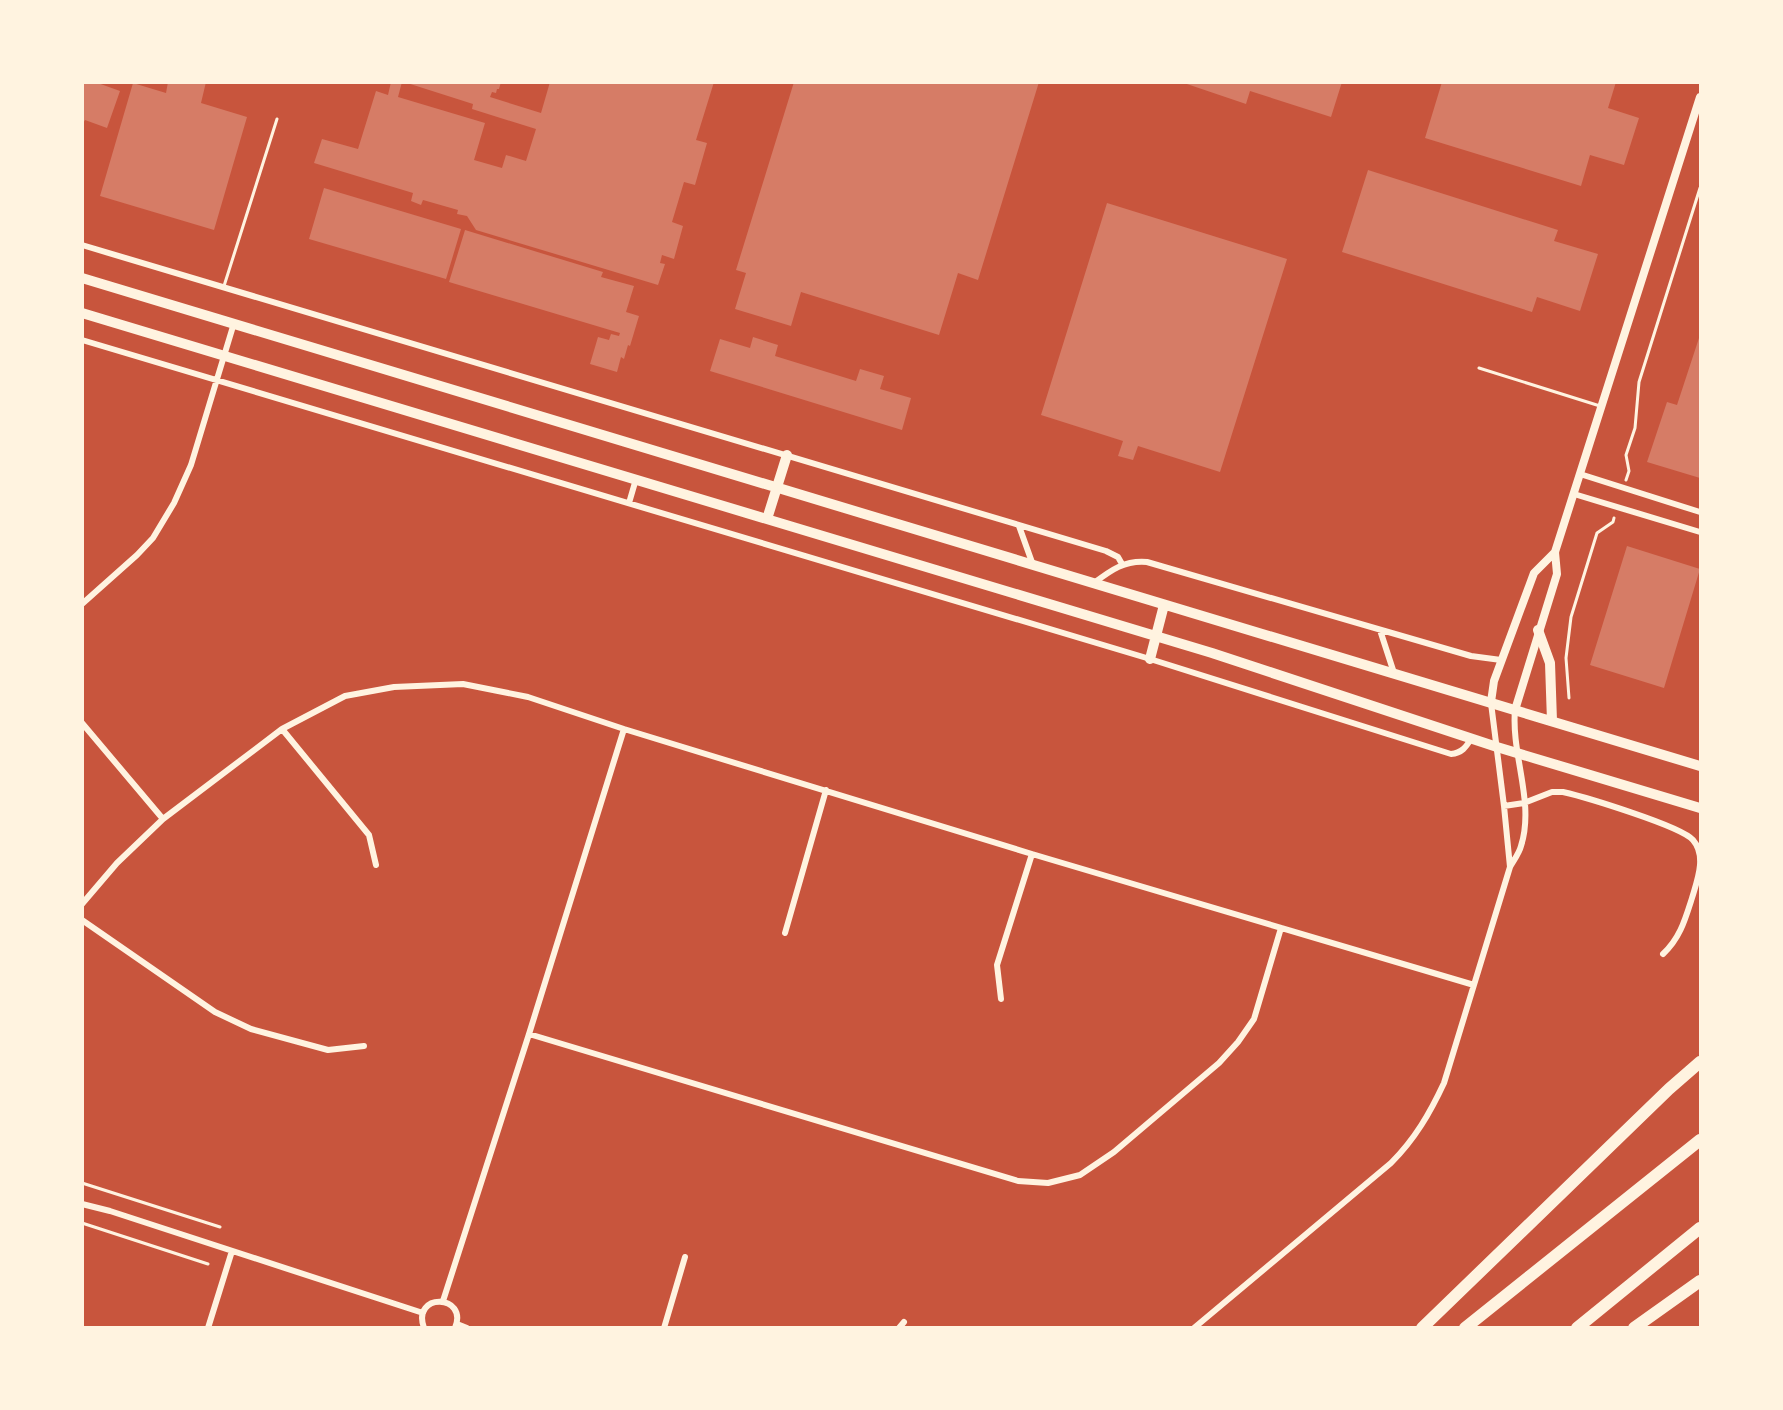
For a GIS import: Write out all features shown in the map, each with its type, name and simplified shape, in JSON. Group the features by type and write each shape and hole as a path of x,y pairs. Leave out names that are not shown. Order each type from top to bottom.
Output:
{"highway":[{"path":"82,278 1701,766"},
{"path":"82,312 1156,636 1497,747 1701,808"},
{"path":"767,519 787,455"},
{"path":"1149,659 1164,605"},
{"path":"1538,630 1550,663 1552,721"},
{"path":"1422,1328 1670,1089 1701,1062"},
{"path":"1465,1328 1701,1140"},
{"path":"1577,1328 1701,1228"},
{"path":"1634,1328 1701,1281"}],"street":[{"path":"1194,1328 1404,1150 1432,1109 1444,1083 1509,867 1520,849 1524,835 1524,804 1515,710 1557,574 1555,552 1701,97"},
{"path":"82,245 1106,551 1118,557 1122,564"},
{"path":"82,604 153,538 174,503 190,465 234,324"},
{"path":"82,340 1149,659 1451,754 1458,753 1466,747 1471,738"},
{"path":"1580,474 1701,512"},
{"path":"628,503 636,479"},
{"path":"1574,494 1701,532"},
{"path":"1019,526 1033,565"},
{"path":"1509,867 1491,702 1492,688 1534,573 1555,552"},
{"path":"1094,584 1122,564 1147,562 1471,656 1502,660"},
{"path":"1380,630 1394,673"},
{"path":"82,904 117,862 163,819 282,729 345,696 394,687 463,684 528,697 624,729 1032,854 1474,985"},
{"path":"82,723 163,819"},
{"path":"282,729 369,835 376,865"},
{"path":"443,1301 624,729"},
{"path":"785,933 826,790"},
{"path":"1504,806 1524,804 1552,792 1563,792 1670,827 1693,840 1700,862 1695,888 1680,935 1663,954"},
{"path":"1001,999 998,965 1032,854"},
{"path":"82,920 215,1012 251,1029 328,1050 364,1046"},
{"path":"529,1034 1018,1182 1048,1183 1080,1175 1114,1152 1219,1063 1254,1019 1281,928"},
{"path":"82,1204 423,1313"},
{"path":"208,1328 232,1251"},
{"path":"664,1328 685,1257"},
{"path":"424,1328 423,1313 431,1303 443,1301 456,1311 456,1326 467,1328"}],"lane":[{"path":"224,286 277,119"},
{"path":"1479,368 1602,407"}],"path":[{"path":"1624,488 1629,471 1626,455 1635,428 1639,382 1701,188"},
{"path":"1569,698 1566,658 1571,617 1597,533 1613,522 1616,511"},
{"path":"82,1183 220,1227"},
{"path":"82,1223 208,1264"}],"building":[{"path":"82,82 95,82 120,91 107,128 85,120 82,125"},
{"path":"168,82 206,82 201,103 247,117 214,230 100,196 133,83 166,93"},
{"path":"391,82 402,82 398,97 485,123 474,160 502,168 506,155 526,161 536,129 472,109 473,104 404,82 501,82 499,89 496,93 492,92 490,97 541,113 550,82 714,82 696,140 707,143 695,185 684,182 672,222 683,226 674,259 662,255 660,263 665,264 658,285 476,230 467,216 457,214 458,210 423,200 421,205 411,201 413,193 314,163 322,139 358,149 376,91 388,95"},
{"path":"794,82 1039,82 978,280 958,273 939,335 801,292 791,326 735,309 746,273 736,270"},
{"path":"1181,82 1342,82 1331,117 1250,91 1246,104"},
{"path":"1442,82 1616,82 1608,108 1639,118 1624,165 1590,155 1581,186 1425,138"},
{"path":"1368,170 1558,230 1554,241 1598,254 1580,311 1537,297 1532,312 1342,252"},
{"path":"324,188 461,229 446,279 309,239"},
{"path":"1107,203 1287,259 1220,472 1138,446 1133,460 1118,456 1123,441 1041,415"},
{"path":"465,230 603,272 601,277 634,286 626,312 639,316 630,346 628,345 624,359 621,357 617,372 590,364 598,337 609,340 611,334 619,336 620,333 449,282"},
{"path":"753,337 778,345 775,356 856,381 860,369 884,376 880,389 911,398 902,430 710,371 720,339 750,348"},
{"path":"1699,338 1700,478 1647,462 1667,402 1677,405"},
{"path":"1627,546 1700,569 1664,688 1590,665"}]}
